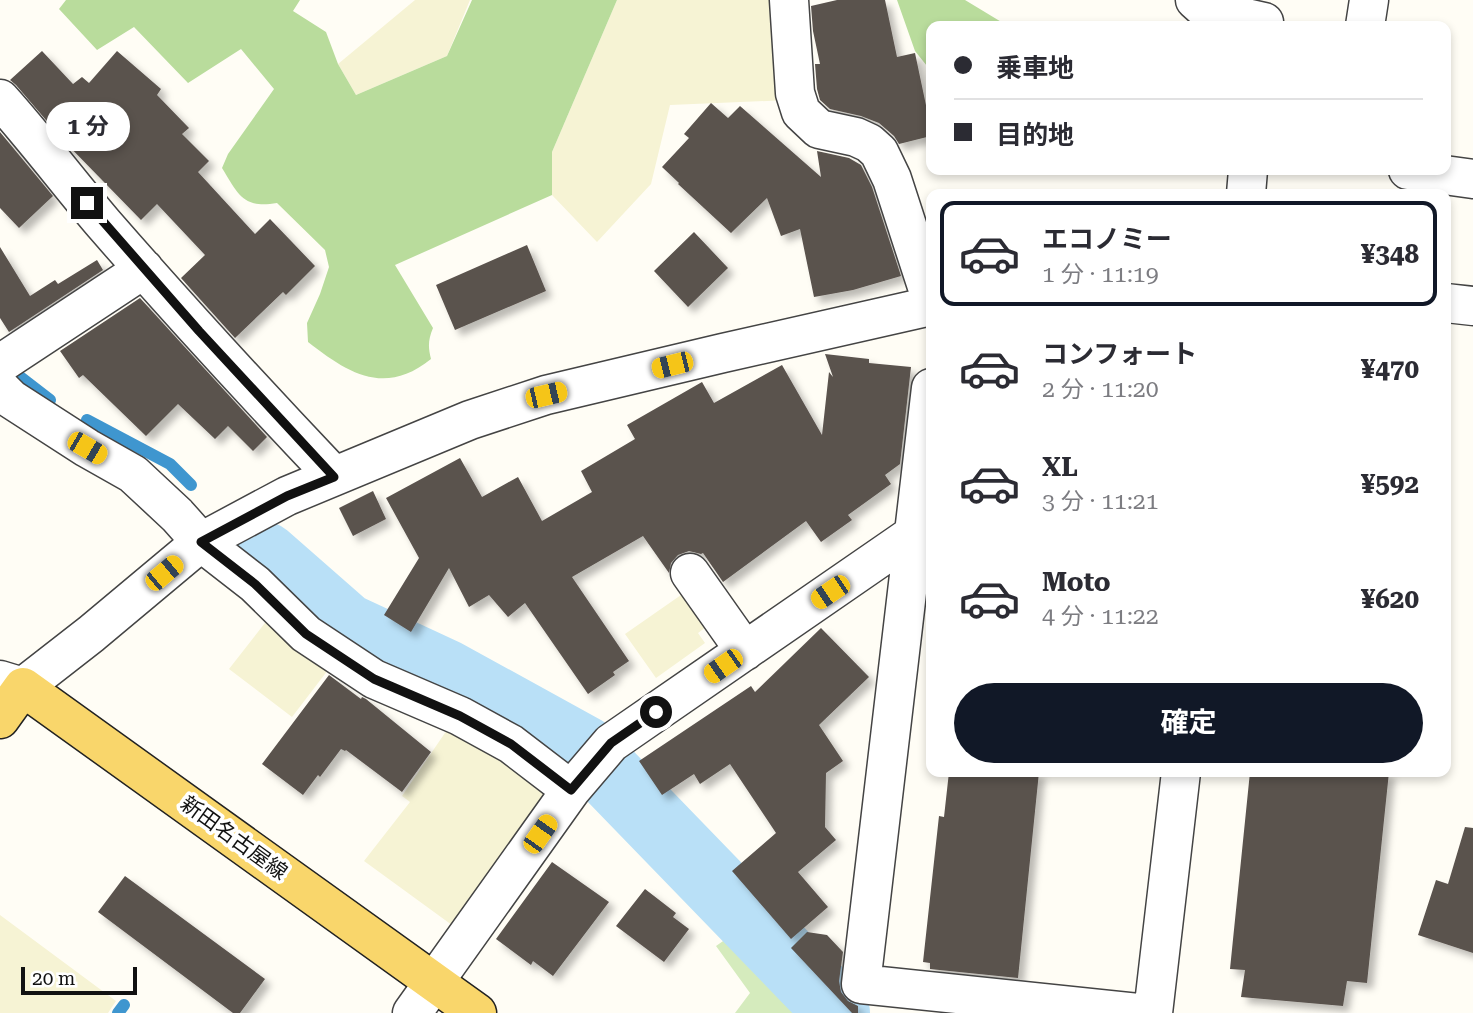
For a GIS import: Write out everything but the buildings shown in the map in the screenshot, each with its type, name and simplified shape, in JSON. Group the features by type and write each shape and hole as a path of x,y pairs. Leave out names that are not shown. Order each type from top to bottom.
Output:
{"main road":[{"path":"0,719 12,683"},
{"name":"新田名古屋線","path":"12,683 477,1013"}],"street":[{"path":"789,0 795,93 801,112 819,129 856,136 879,152 892,179 926,284"},
{"path":"1195,0 1205,9 1264,16"},
{"path":"1366,21 1369,0"},
{"path":"0,99 101,221 334,477"},
{"path":"1444,175 1473,179"},
{"path":"0,364 144,269"},
{"path":"1451,304 1473,306"},
{"path":"12,683 101,625 201,542 287,496 470,420 546,395 926,307"},
{"path":"0,387 11,399 133,474 177,515 201,542 255,584 306,634 374,679 460,716 511,744 575,785"},
{"path":"926,431 861,984 1138,1013"},
{"path":"412,1013 575,785 609,745 914,534"},
{"path":"690,573 745,651"},
{"path":"1153,1013 1180,777"}],"shaded area":[{"path":"415,0 470,0 447,56 356,95 338,64"},
{"path":"617,0 783,0 789,100 670,105 651,184 597,242 552,195 552,152"},
{"path":"681,595 697,607 710,624 698,633 705,643 656,678 625,634"},
{"path":"268,619 328,670 292,717 229,669"},
{"path":"449,727 543,789 544,804 456,928 364,861 410,802 402,796"},
{"path":"0,915 116,1001 108,1013 0,1013"}],"green space":[{"path":"66,0 300,0 293,11 326,32 338,64 356,95 447,56 472,0 617,0 552,152 552,195 395,265 433,328 429,344 431,359 414,370 383,378 353,371 308,342 307,323 329,267 325,250 277,203 256,204 243,198 222,168 228,154 274,89 241,49 188,83 134,27 97,50 59,9"},
{"path":"897,0 965,0 1000,21 926,21 926,65 915,51"},
{"path":"736,932 808,1013 735,1013 750,993 716,946"}],"waterway":[{"path":"15,373 50,400"},
{"path":"87,420 170,464 191,485"},
{"path":"265,556 346,627 445,673 585,750 826,999 836,1013"},
{"path":"118,1013 124,1005"}],"route":[{"path":"87,203 199,331 334,477 287,496 201,542 255,584 306,634 374,679 460,716 511,744 571,790 611,743 656,712"}]}
